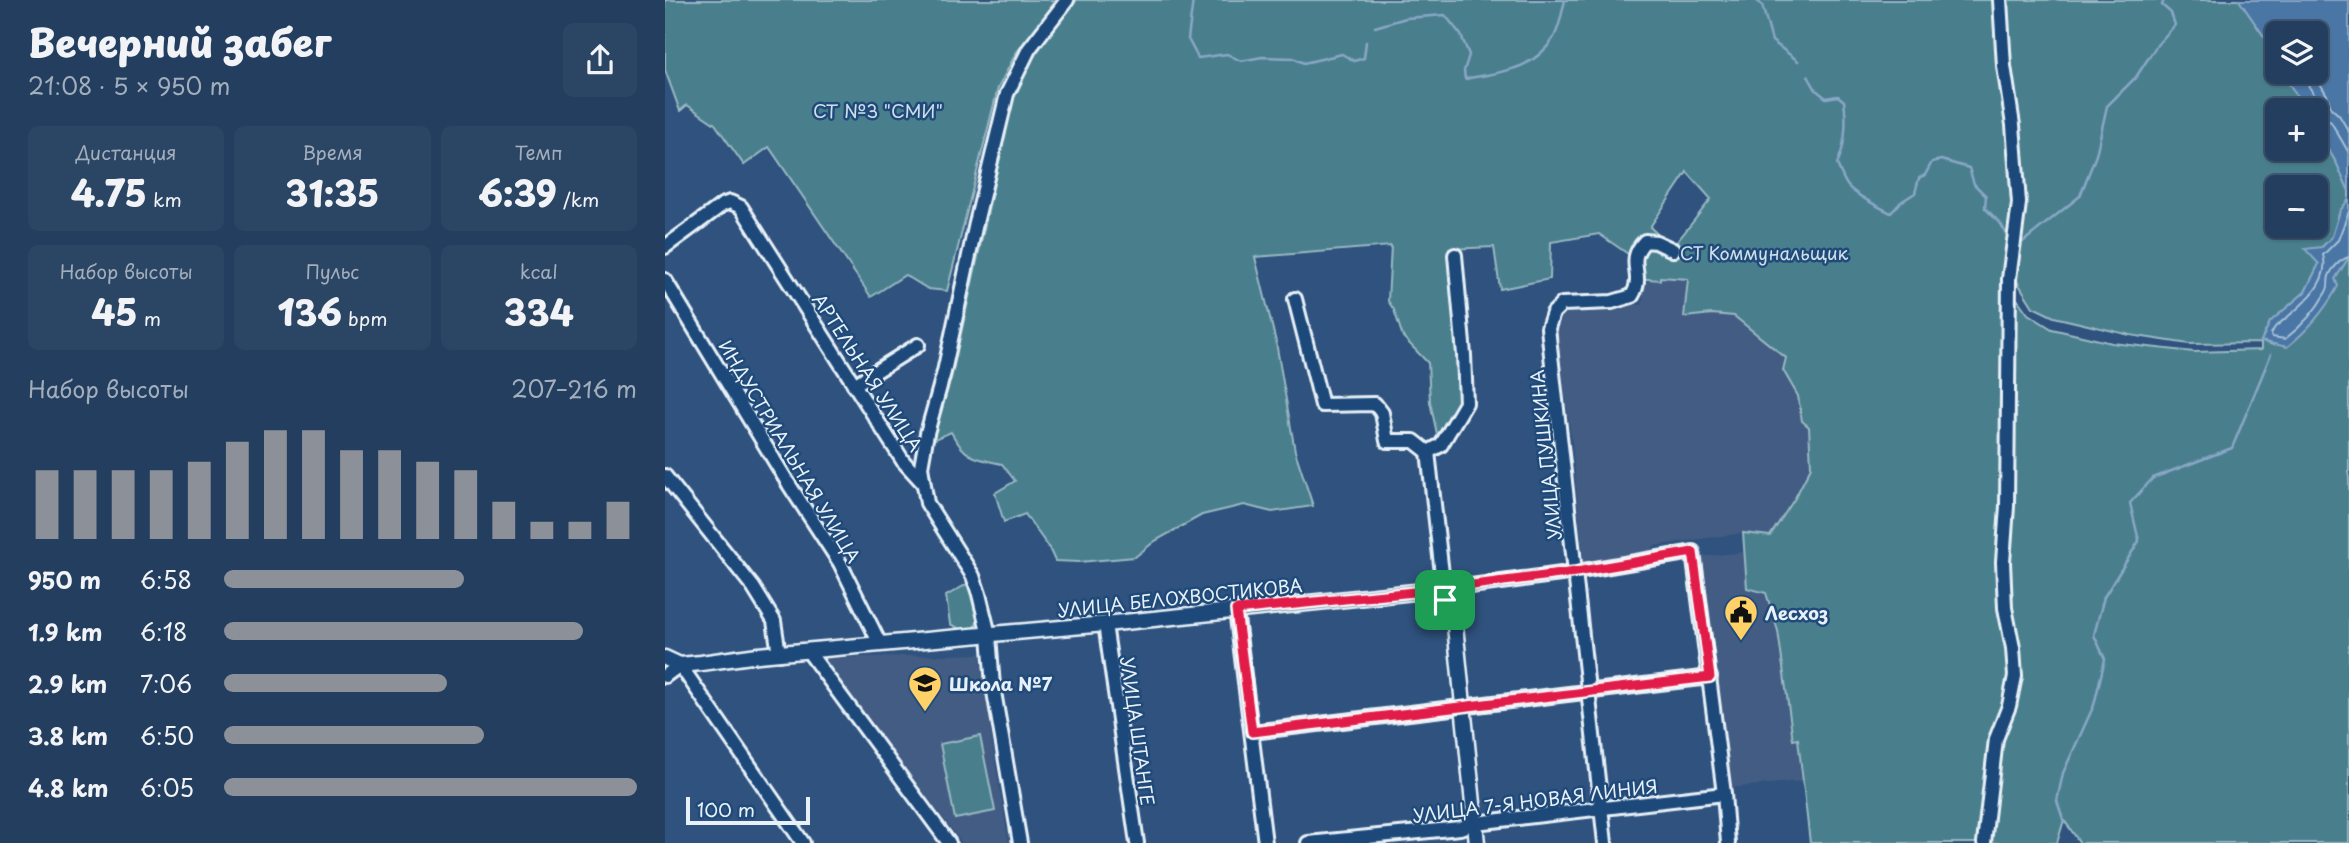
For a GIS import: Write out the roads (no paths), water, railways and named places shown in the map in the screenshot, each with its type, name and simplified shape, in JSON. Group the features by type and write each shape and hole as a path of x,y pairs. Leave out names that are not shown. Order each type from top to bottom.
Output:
{"main road":[{"name":"УЛИЦА БЕЛОХВОСТИКОВА","path":"680,665 1424,591 1436,593 1445,600"},
{"path":"1445,600 1454,616 1477,843"},
{"path":"665,658 680,665"}],"street":[{"path":"923,483 921,467 925,443 944,372 1007,94 1029,49 1067,0"},
{"path":"1984,843 1996,739 2015,676 2005,608 2003,562 2007,494 2009,279 2019,204 2013,125 2004,66 2000,0"},
{"name":"АРТЕЛЬНАЯ УЛИЦА","path":"665,247 722,205 730,202 741,207 903,461 923,483 927,503 972,576 989,635 993,686 1020,843"},
{"name":"УЛИЦА ПУШКИНА","path":"1605,843 1548,328 1553,313 1562,304 1612,302 1632,296 1637,286 1634,256 1645,241 1656,242 1673,250"},
{"path":"1428,452 1441,445 1466,402 1455,255"},
{"name":"ИНДУСТРИАЛЬНАЯ УЛИЦА","path":"665,280 788,483 840,563 880,644"},
{"path":"1295,299 1322,405 1375,404 1382,413 1387,441 1414,441 1428,452 1445,600 1465,586 1576,572 1693,552 1728,843"},
{"path":"854,385 918,345"},
{"path":"665,476 753,587 774,621 779,654"},
{"path":"1236,610 1265,843"},
{"name":"УЛИЦА ШТАНГЕ","path":"1105,624 1137,843"},
{"path":"807,651 950,843"},
{"path":"680,665 803,843"},
{"name":"УЛИЦА БЕЛОХВОСТИКОВА","path":"665,676 680,665"},
{"path":"1252,732 1710,677"},
{"name":"УЛИЦА 7-Я НОВАЯ ЛИНИЯ","path":"1308,843 1460,828 1475,823 1724,794"}],"water":[{"path":"2239,0 2349,0 2349,191 2328,148 2328,98 2298,98 2290,85 2328,84 2328,21 2265,21 2265,38"},
{"path":"2349,199 2349,257 2335,279 2338,286 2333,295 2315,320 2287,347 2261,341 2270,322 2305,292 2319,264 2305,249 2322,247 2332,237 2340,211"}],"waterway":[{"path":"1193,0 1188,39 1198,58 1227,54 1241,61 1262,57 1293,58 1304,63 1342,54 1354,61 1364,58 1366,42"},
{"path":"1375,27 1406,18 1445,15 1461,35 1469,55 1464,71 1465,79 1503,72 1537,57 1554,37 1565,0"},
{"path":"1756,0 1762,5 1772,41 1798,61"},
{"path":"2019,245 2080,196 2096,155 2107,106 2136,77 2157,45 2175,25 2171,13 2162,5 2164,0"},
{"path":"1808,76 1816,90 1826,98 1838,96 1844,101 1845,133 1837,164 1847,185 1855,193 1891,213 1915,193 1919,178 1925,175 1932,162 1941,160 1969,168 1974,184 1986,196 1985,208 2001,224 2006,234"},
{"path":"2064,822 2057,801 2063,773 2094,705 2105,659 2094,635 2104,597 2139,541 2130,503 2153,478 2232,448 2271,354"}],"place":[{"name":"Лесхоз","path":"1741,642"},
{"name":"Школа №7","path":"925,713"}],"park label":[{"name":"СТ №3 \"СМИ\"","path":"878,110"},
{"name":"СТ Коммунальщик","path":"1764,252"}]}
